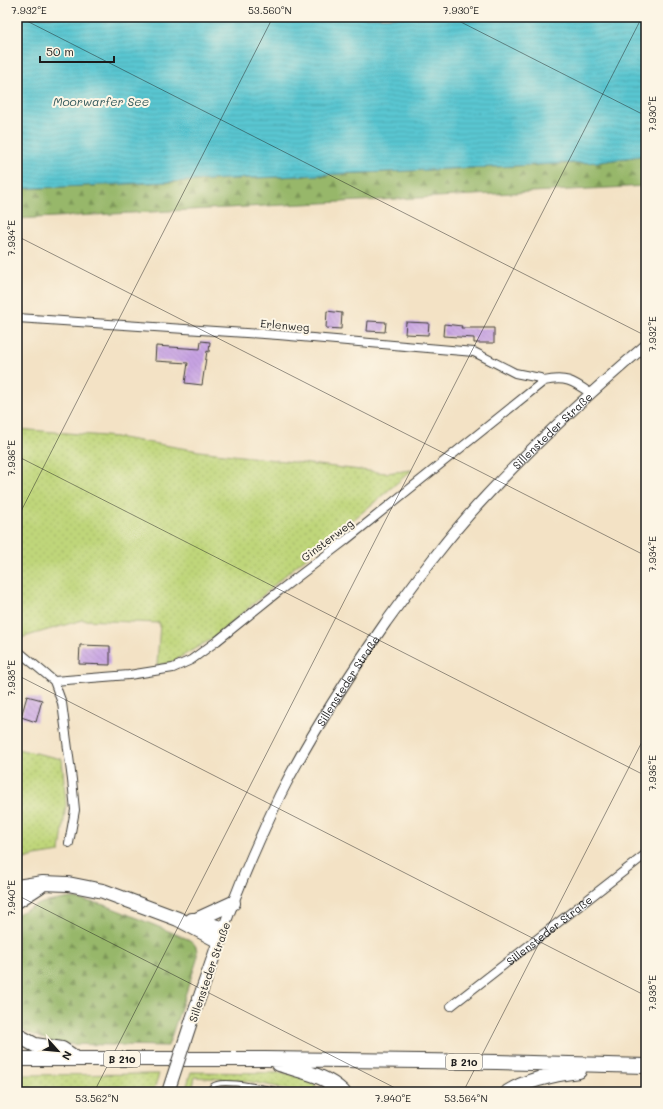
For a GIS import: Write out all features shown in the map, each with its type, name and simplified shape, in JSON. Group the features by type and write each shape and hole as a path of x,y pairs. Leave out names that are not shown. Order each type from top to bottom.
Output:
{"highway":[{"path":"17,901 43,884"},
{"path":"17,887 43,884 68,884 103,891 221,935"},
{"path":"178,920 196,920 233,904"},
{"path":"196,920 221,935"},
{"path":"17,1035 35,1045 62,1050 76,1059"},
{"name":"B 210","path":"17,1059 265,1059 498,1062 646,1066"},
{"path":"265,1059 292,1069 307,1072 325,1087 336,1086 343,1092"},
{"path":"508,1092 517,1086 533,1080 565,1073 621,1065"}],"main road":[{"name":"Sillensteder Straße","path":"168,1092 221,935"}],"street":[{"name":"Erlenweg","path":"17,318 278,335 474,352 515,373 540,378 544,381"},
{"name":"Sillensteder Straße","path":"221,935 249,863 280,794 328,710 366,651 409,590 450,538 487,495 590,393 646,345"},
{"path":"544,381 552,379 565,379 577,383 590,393"},
{"name":"Ginsterweg","path":"54,681 94,678 173,668 191,660 346,540 544,381"},
{"path":"17,650 54,681 62,703 72,780 74,810 69,843"},
{"name":"Sillensteder Straße","path":"451,1006 646,854"}],"lane":[{"path":"208,1092 210,1088 216,1084 232,1083 285,1092"}],"green space":[{"path":"646,155 646,186 17,219 17,189 600,162"},
{"path":"17,429 116,437 199,451 386,473 412,470 291,570 210,640 170,663 157,665 160,623 82,620 17,639"},
{"path":"17,749 62,759 66,804 60,852 35,856 17,861"},
{"path":"71,898 105,905 188,939 195,945 197,950 197,960 168,1046 57,1044 26,1032 17,1024 17,914 42,903"},
{"path":"191,1072 284,1073 310,1079 315,1084 316,1089 315,1092 297,1092 247,1081 195,1077 193,1086 197,1087 203,1092 185,1092"},
{"path":"159,1074 153,1092 17,1092 17,1075"},
{"path":"220,1087 231,1087 263,1092 214,1092"}],"water":[{"name":"Moorwarfer See","path":"17,17 646,17 646,155 600,162 17,189"}],"building":[{"path":"327,311 342,313 341,329 326,328"},
{"path":"368,321 386,322 385,332 367,331"},
{"path":"406,322 429,323 428,335 405,334"},
{"path":"444,324 462,326 461,328 494,328 494,343 474,343 474,338 443,336"},
{"path":"201,341 210,342 209,352 207,351 202,385 185,383 188,363 155,361 156,346 200,349"},
{"path":"80,645 110,646 110,665 79,664"},
{"path":"27,696 42,700 36,722 21,717"}]}
